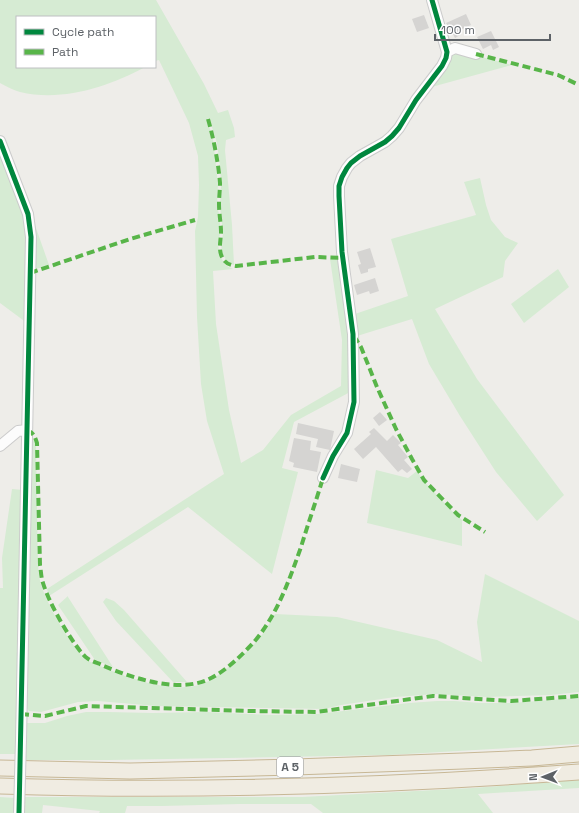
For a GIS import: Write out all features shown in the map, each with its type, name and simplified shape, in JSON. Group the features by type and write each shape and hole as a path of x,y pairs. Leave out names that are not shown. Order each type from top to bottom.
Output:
{"highway":[{"name":"A 5","path":"0,768 130,771 463,761 579,754"},
{"name":"A 5","path":"0,786 132,789 300,786 458,780 579,772"}],"street":[{"path":"323,478 333,456 347,433 354,402 353,334 342,252 339,186 344,172 351,163 360,156 385,142 395,132 416,100 442,66 446,58 447,52 432,0"},
{"path":"447,52 455,48 476,54"},
{"path":"0,142 28,214 31,237 19,813"},
{"path":"0,446 18,431 27,430"}],"green space":[{"path":"0,0 156,0 204,84 218,113 228,110 234,128 235,137 226,140 225,150 234,265 228,263 222,253 221,244 223,234 220,206 220,166 217,143 209,118 207,119 213,139 218,184 217,206 220,218 220,234 218,244 219,253 225,265 233,269 213,271 216,324 229,410 241,463 263,450 291,415 341,386 342,340 330,259 341,259 345,291 352,391 294,422 282,468 298,472 272,574 188,507 49,596 47,589 224,474 207,421 201,384 197,317 195,231 198,217 198,156 189,123 159,60 156,61 156,16 16,16 16,68 143,68 116,81 84,91 68,94 36,95 17,91 0,83"},
{"path":"455,50 512,65 428,88"},
{"path":"0,146 25,212 29,239 27,323 0,303"},
{"path":"480,178 491,220 505,237 518,243 505,261 503,277 435,309 477,379 564,495 537,521 496,472 460,416 429,364 412,319 357,336 352,315 408,296 391,239 476,215 464,182"},
{"path":"29,208 49,265 33,270"},
{"path":"558,269 569,287 524,323 511,304"},
{"path":"31,438 33,438 36,445 38,566 40,582 48,602 66,635 80,653 93,663 140,681 166,686 191,687 209,681 245,654 266,629 275,614 337,617 437,640 482,662 477,622 485,574 579,621 579,692 551,695 487,697 436,694 395,697 324,709 156,706 98,701 78,702 41,712 29,711 24,704"},
{"path":"376,470 408,478 417,471 423,480 462,520 462,546 367,523"},
{"path":"12,489 23,490 16,754 0,754 0,588 3,588 2,558"},
{"path":"68,596 113,667 95,660 58,605"},
{"path":"106,598 114,601 124,610 187,682 173,682 116,621 103,602"},
{"path":"579,698 579,744 389,755 25,760 25,723 45,723 86,712 206,712 273,715 318,714 437,701 511,703"},
{"path":"579,780 579,788 478,794 493,813 323,813 311,804 240,804 127,806 125,813 99,813 100,811 43,805 42,813 22,813 23,797 302,797 473,788"},
{"path":"0,797 15,798 15,813 0,813"}],"building":[{"path":"466,14 471,25 458,31 460,35 455,38 446,23"},
{"path":"424,15 429,28 417,32 412,19"},
{"path":"491,31 499,47 493,50 491,45 483,49 477,37"},
{"path":"370,248 376,267 368,269 368,272 361,274 358,265 361,264 357,252"},
{"path":"375,278 379,291 370,294 369,291 357,295 354,285"},
{"path":"380,412 387,420 379,426 373,418"},
{"path":"298,423 334,431 330,450 316,447 318,439 296,434"},
{"path":"374,428 387,441 393,435 401,443 398,445 408,457 404,460 412,469 407,473 402,469 398,472 376,447 363,459 354,449 371,434 369,432"},
{"path":"294,438 311,441 310,450 321,452 317,472 293,467 294,463 289,461"},
{"path":"341,464 360,469 357,482 338,478"}],"marked path":[{"path":"476,54 558,75 579,85"},
{"path":"208,119 216,151 220,183 220,248 224,261 236,266 315,257 343,258"},
{"path":"30,273 130,239 195,220"},
{"path":"354,336 361,347 396,429 424,480 458,515 485,532"},
{"path":"27,430 33,434 37,443 41,576 59,619 70,637 86,658 115,671 155,682 182,685 195,684 207,680 214,677 226,668 254,642 269,621 282,597 301,547 323,478"},
{"path":"21,714 45,716 86,706 316,712 433,696 511,701 579,696"}],"cycle path":[{"path":"323,478 333,456 347,433 354,402 353,334 342,252 339,186 342,177 351,163 360,156 385,142 399,128 416,100 442,66 447,52 432,0"},
{"path":"0,141 28,214 31,237 19,813"}]}
